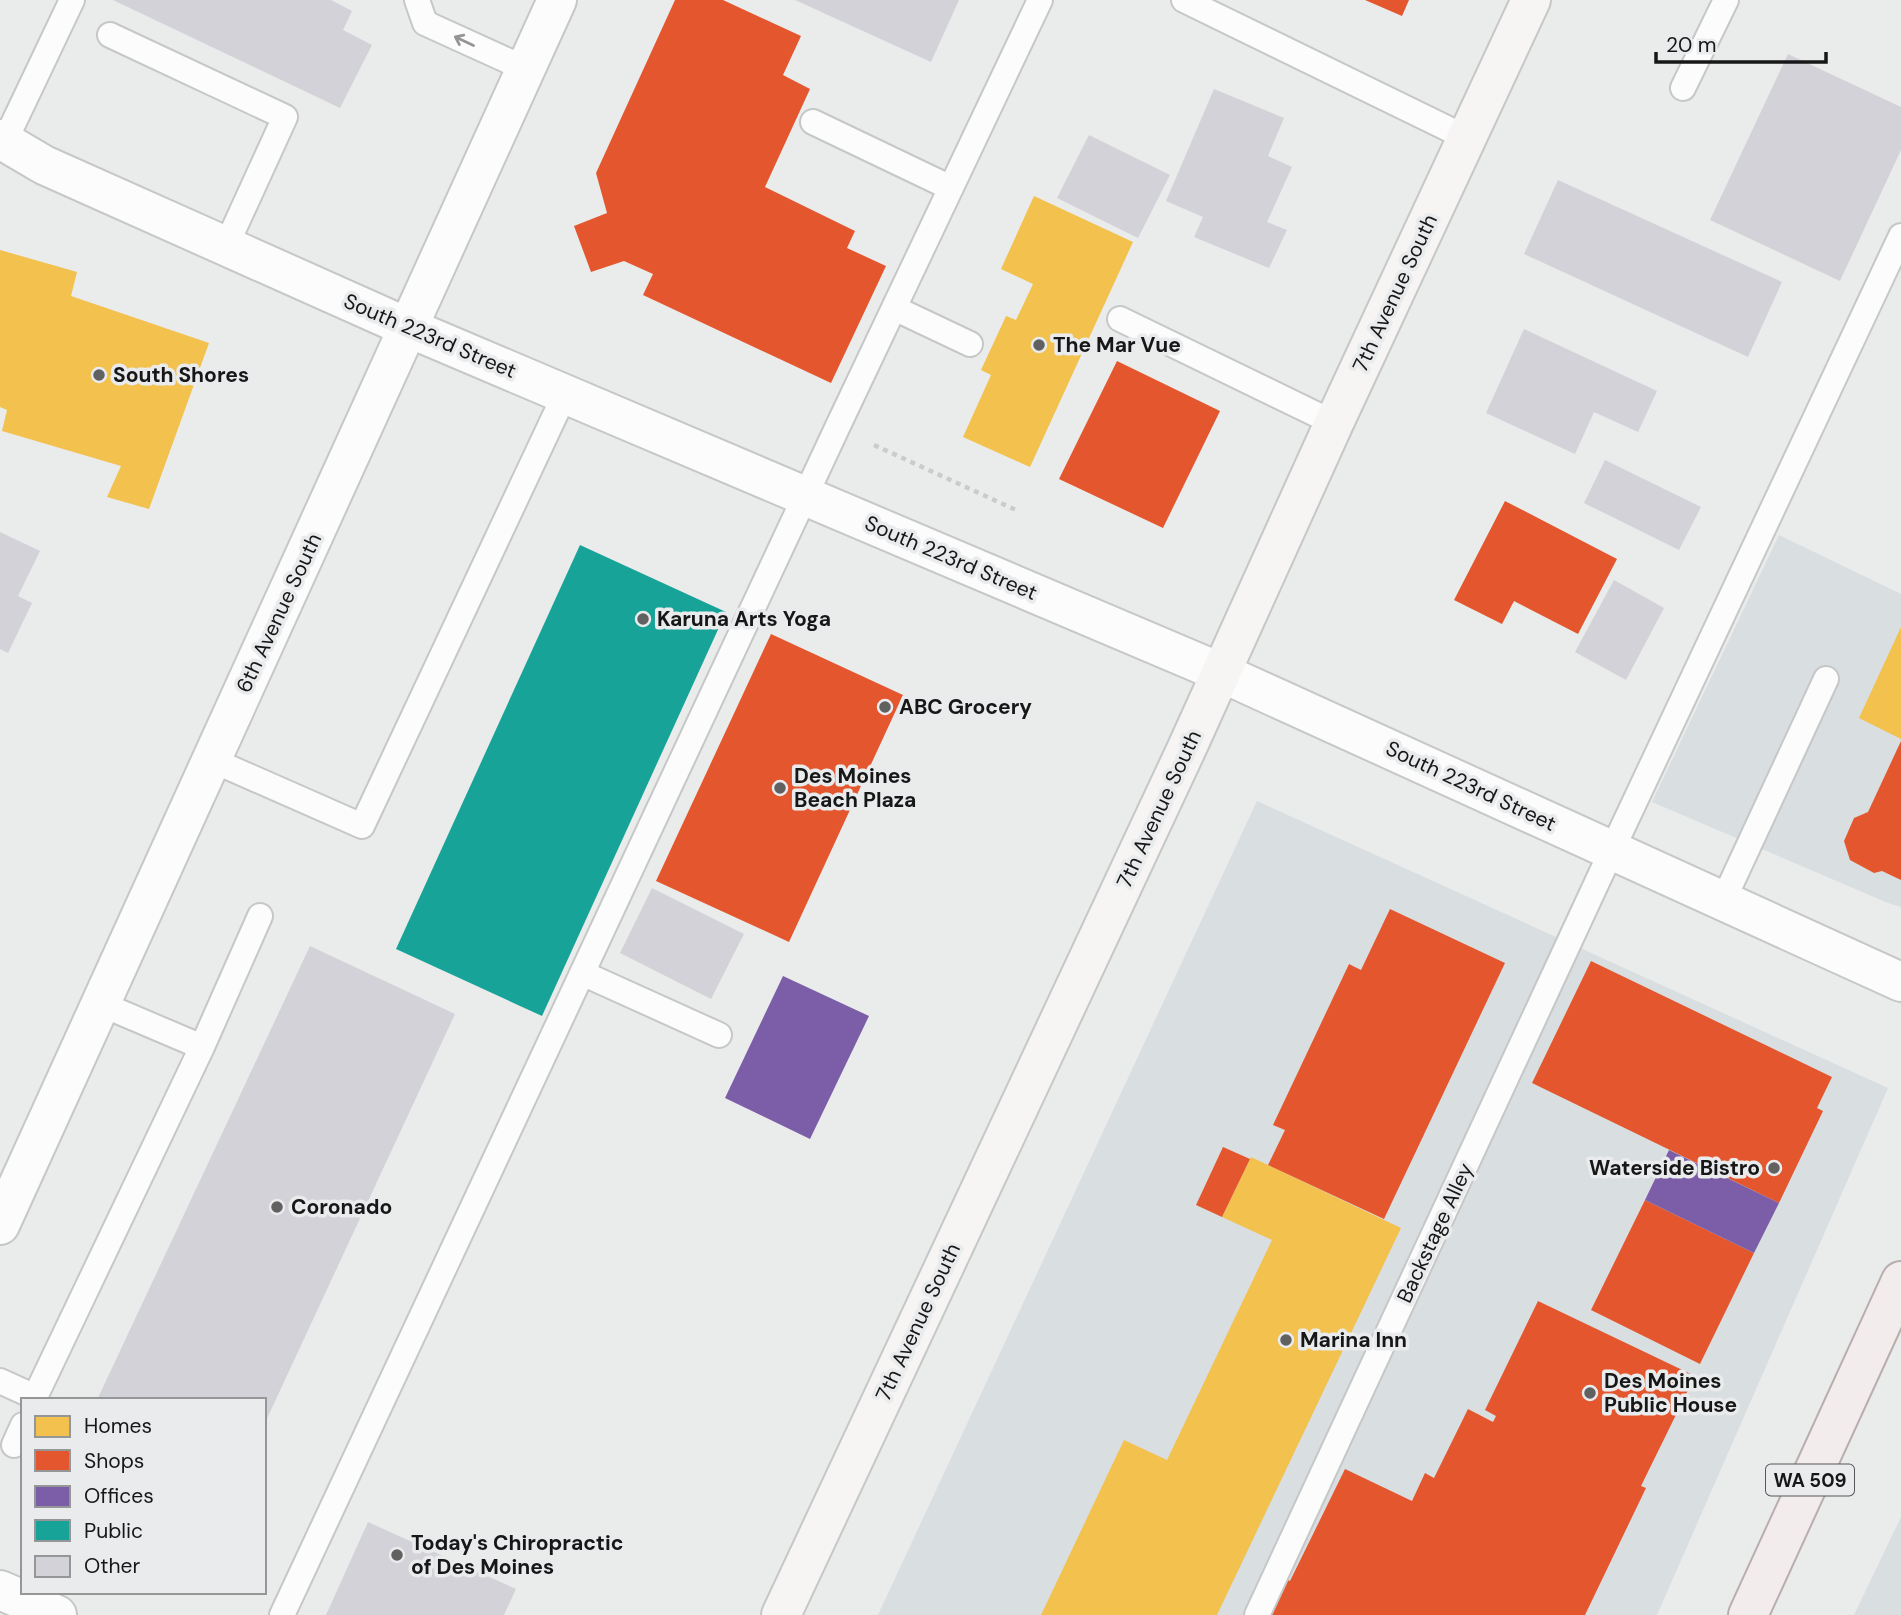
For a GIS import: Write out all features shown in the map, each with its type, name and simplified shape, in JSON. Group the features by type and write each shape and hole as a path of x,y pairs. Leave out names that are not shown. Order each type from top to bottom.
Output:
{"main road":[{"name":"7th Avenue South","path":"781,1615 1222,673 1334,423 1531,0"},
{"name":"WA 509","path":"1748,1615 1901,1282"}],"street":[{"name":"6th Avenue South","path":"0,1225 557,0"},
{"name":"South 223rd Street","path":"2,141 44,165 409,328 1222,673 1901,982"},
{"path":"0,1590 57,1615"}],"lane":[{"path":"2,141 72,0"},
{"path":"417,0 425,23 526,69"},
{"path":"282,1615 1040,0"},
{"path":"1184,0 1467,138"},
{"path":"1684,88 1726,0"},
{"path":"110,35 285,117 226,246"},
{"path":"813,122 951,188"},
{"name":"Backstage Alley","path":"1257,1615 1901,236"},
{"path":"894,308 970,344"},
{"path":"1120,319 1334,423"},
{"path":"212,760 362,826 565,394"},
{"path":"1723,901 1826,679"},
{"path":"0,1381 34,1398 202,1046 260,916"},
{"path":"582,973 719,1035"},
{"path":"101,1004 202,1046"}],"path":[{"path":"837,428 1016,510"}],"shaded area":[{"path":"1779,535 1901,594 1901,907 1652,802"},
{"path":"1257,801 1888,1088 1657,1615 878,1615"},
{"path":"1901,1517 1901,1615 1854,1615"}],"building: Homes":[{"name":"The Mar Vue","path":"1034,196 1133,242 1030,467 963,437 991,375 981,370 1006,316 1016,320 1033,284 1001,269"},
{"name":"South Shores","path":"0,250 77,272 71,296 209,343 149,509 107,497 121,466 2,431 7,410 0,407"},
{"path":"1901,627 1901,739 1859,718"},
{"name":"Marina Inn","path":"1251,1157 1401,1228 1217,1615 1041,1615 1124,1440 1167,1460 1272,1240 1222,1217"}],"building: Shops":[{"path":"675,0 723,0 801,36 783,75 810,89 765,187 855,231 847,248 886,266 831,383 643,295 653,274 624,261 591,272 574,226 607,213 596,173"},
{"path":"1365,0 1409,0 1402,16"},
{"path":"1117,361 1220,411 1163,528 1059,479"},
{"path":"1505,501 1617,559 1578,634 1514,601 1502,624 1454,600"},
{"name":"Des Moines Beach Plaza","path":"771,634 903,695 789,942 656,881"},
{"path":"1901,741 1901,880 1882,871 1874,873 1850,860 1844,841 1854,818 1868,812"},
{"path":"1390,909 1505,963 1384,1219 1268,1165 1285,1130 1273,1125 1349,964 1361,970"},
{"path":"1591,961 1832,1077 1817,1108 1823,1111 1779,1203 1532,1083"},
{"path":"1223,1147 1250,1159 1222,1217 1196,1205"},
{"path":"1645,1200 1754,1253 1700,1364 1591,1310"},
{"path":"1538,1301 1695,1376 1641,1486 1646,1488 1585,1615 1261,1615 1280,1576 1290,1581 1345,1469 1412,1501 1425,1473 1434,1478 1468,1409 1493,1422 1496,1416 1485,1410"}],"building: Offices":[{"path":"783,976 869,1016 810,1139 725,1098"},
{"path":"1669,1150 1779,1203 1754,1253 1645,1200"}],"building: Public":[{"path":"580,545 726,612 542,1016 396,949"}],"building: Other":[{"path":"113,0 331,0 352,11 343,30 372,45 340,108"},
{"path":"795,0 959,0 931,62"},
{"path":"1788,54 1901,107 1901,150 1840,281 1710,220"},
{"path":"1214,89 1284,118 1268,156 1292,167 1267,222 1287,230 1269,268 1194,237 1203,217 1166,201"},
{"path":"1089,135 1170,175 1138,238 1057,198"},
{"path":"1558,180 1782,282 1748,357 1524,254"},
{"path":"1524,329 1657,391 1638,432 1594,412 1575,454 1486,413"},
{"path":"1605,460 1701,507 1679,550 1584,503"},
{"path":"0,532 40,551 18,596 32,603 8,653 0,649"},
{"path":"1614,580 1664,608 1626,680 1575,652"},
{"path":"652,888 744,934 711,999 620,953"},
{"name":"Coronado","path":"310,946 455,1014 266,1421 266,1398 98,1398"},
{"name":"Today's Chiropractic of Des Moines","path":"368,1522 516,1589 504,1615 326,1615"}],"place":[{"name":"The Mar Vue","path":"1039,345"},
{"name":"South Shores","path":"99,375"},
{"name":"Karuna Arts Yoga","path":"643,619"},
{"name":"ABC Grocery","path":"885,707"},
{"name":"Des Moines Beach Plaza","path":"780,788"},
{"name":"Waterside Bistro","path":"1774,1168"},
{"name":"Coronado","path":"277,1207"},
{"name":"Marina Inn","path":"1286,1340"},
{"name":"Des Moines Public House","path":"1590,1393"},
{"name":"Today's Chiropractic of Des Moines","path":"397,1555"}]}
